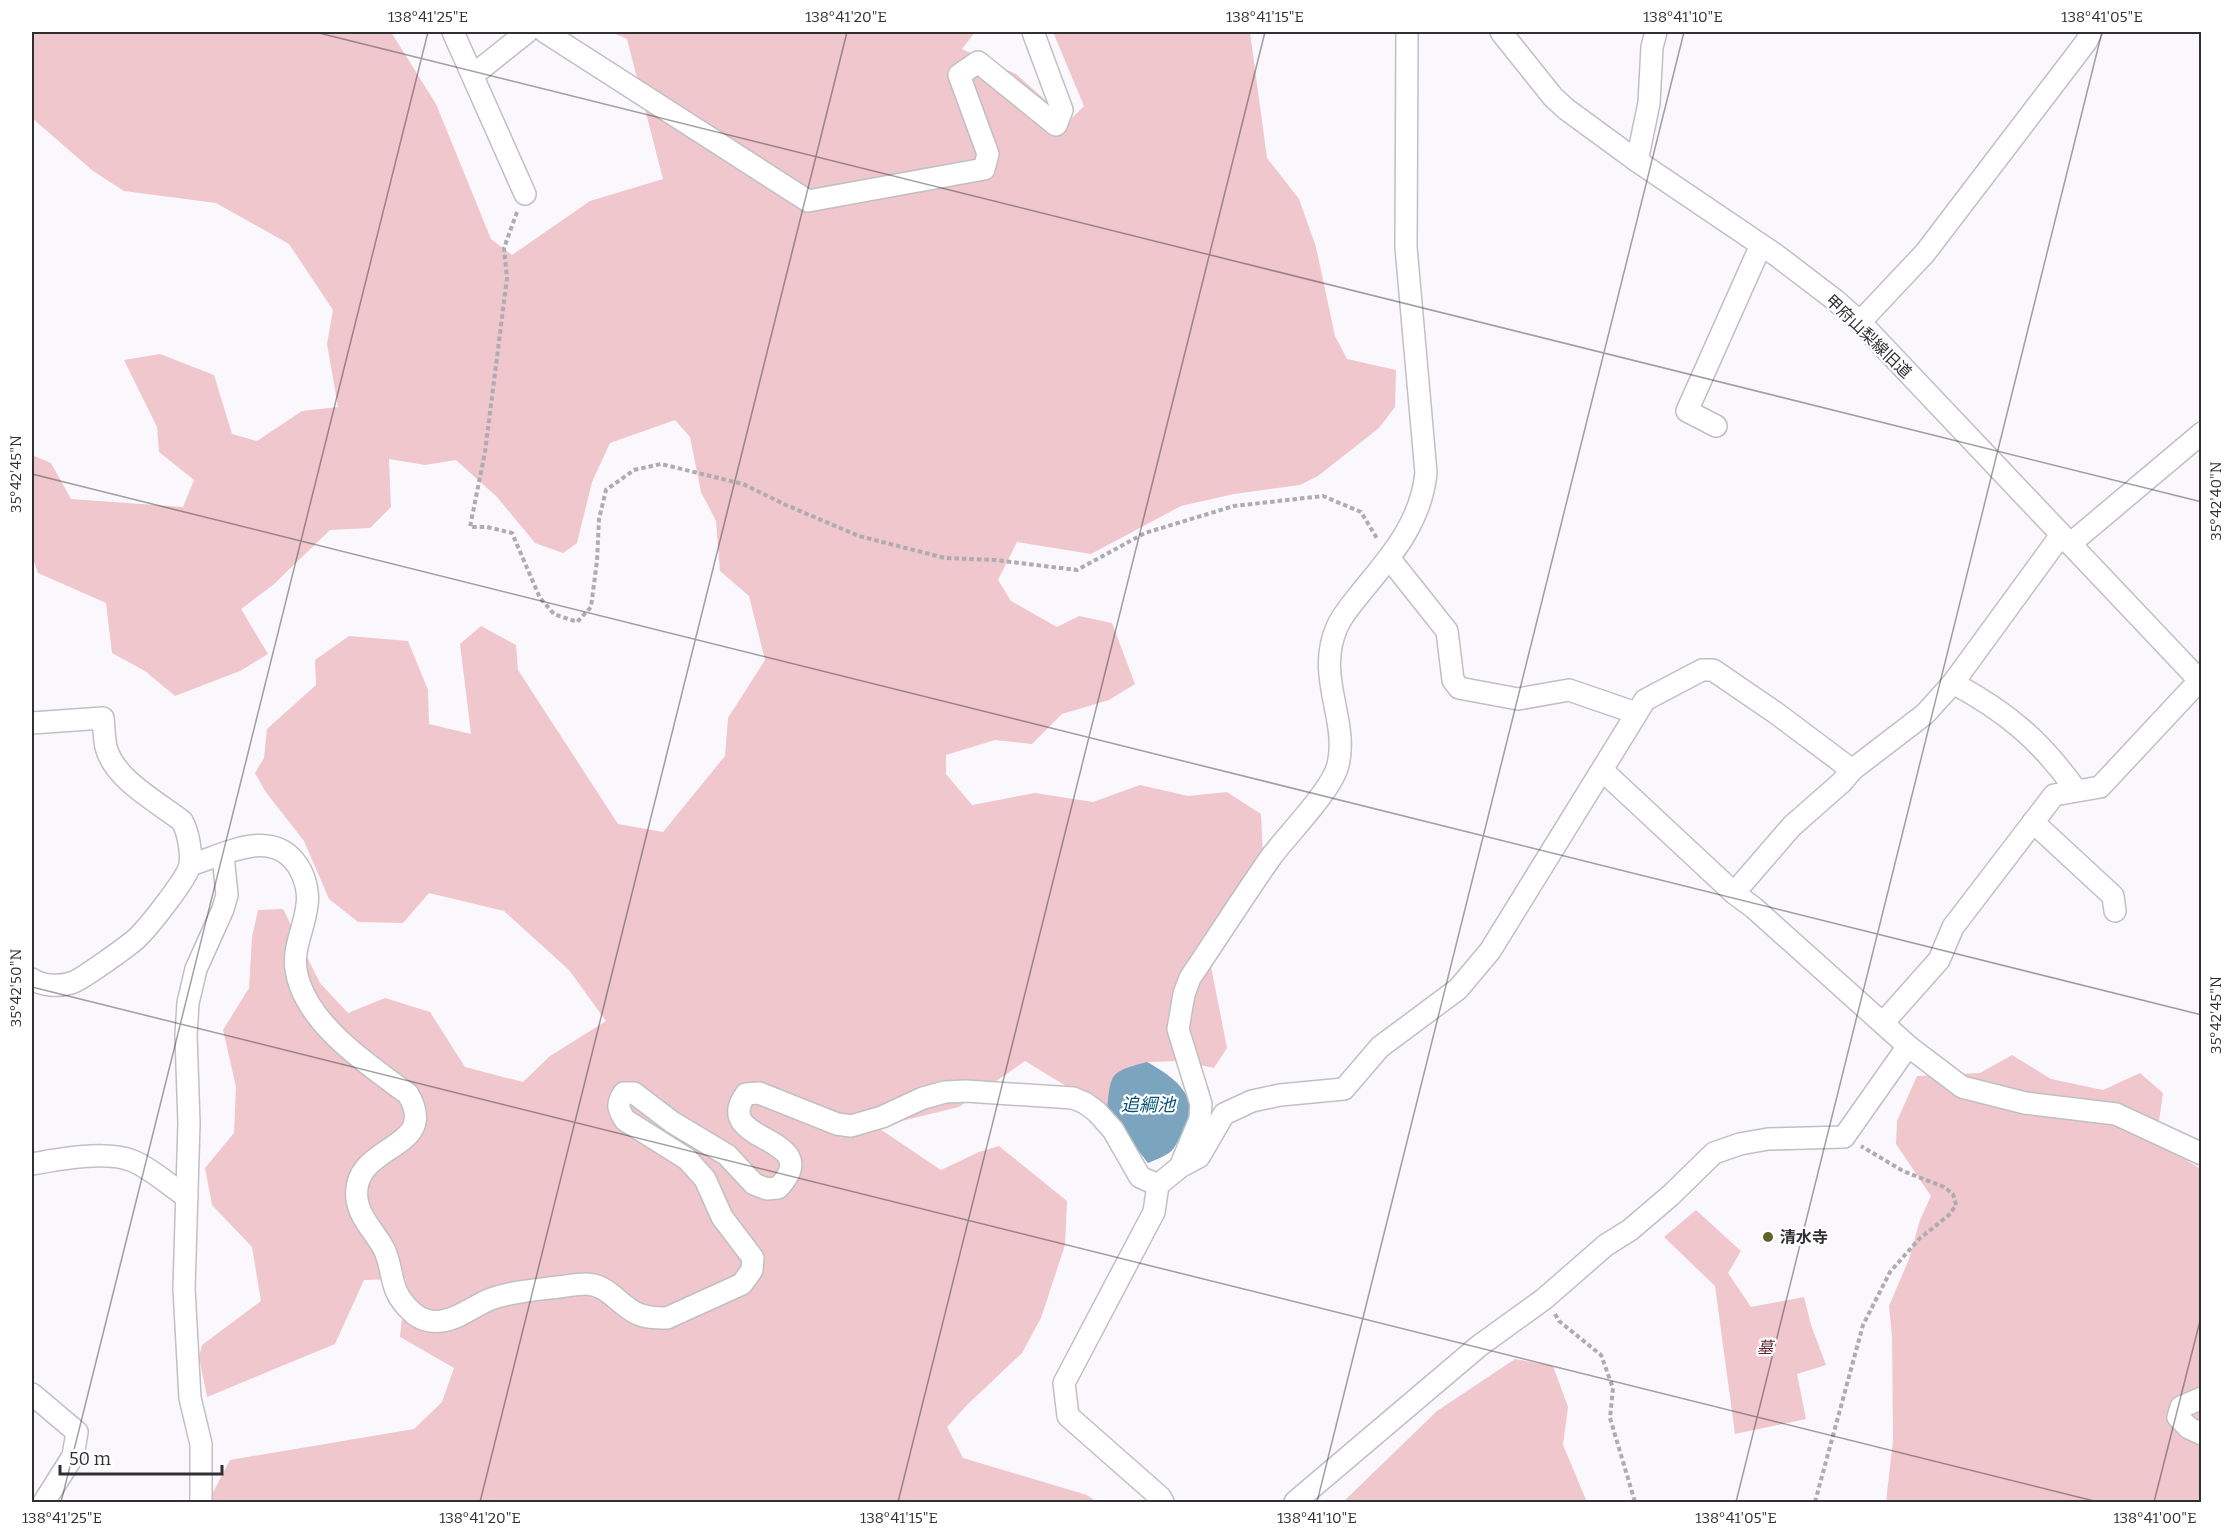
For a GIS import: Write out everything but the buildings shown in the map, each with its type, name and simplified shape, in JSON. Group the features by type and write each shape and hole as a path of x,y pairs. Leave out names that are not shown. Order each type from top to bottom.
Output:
{"street":[{"path":"453,32 525,194"},
{"path":"473,75 527,32"},
{"path":"545,32 808,201 984,169 988,154 959,75 978,62 1056,125 1062,110 1032,32"},
{"path":"1180,1167 1200,1119 1201,1104 1178,1029 1184,994 1190,978 1272,856 1324,790 1337,769 1341,750 1329,678 1328,656 1332,637 1341,618 1389,558 1413,522 1424,494 1426,473 1406,247 1407,32"},
{"name":"甲府山梨線旧道","path":"1501,32 1566,110 1761,245 1860,322 2200,682"},
{"path":"1637,161 1649,104 1652,47 1656,32"},
{"path":"1860,322 1925,253 2086,42 2091,32"},
{"path":"1716,426 1687,411 1761,245"},
{"path":"1734,893 1792,826 1842,782 1852,770 1924,714 1953,683 2065,539 2202,433"},
{"path":"1389,558 1447,631 1453,680 1459,688 1518,699 1569,690 1636,713"},
{"path":"1163,1503 1160,1497 1068,1416 1064,1383 1154,1212 1158,1185 1180,1167 1199,1157 1224,1114 1252,1101 1280,1095 1344,1089 1380,1047 1458,988 1490,951 1645,700 1702,670 1713,670 1776,713 1852,770"},
{"path":"1883,1023 1939,960 1953,927 2054,795 2100,787 2200,682"},
{"path":"1953,683 1980,698 2017,724 2054,760 2076,790"},
{"path":"32,723 103,718 106,747 114,766 124,777 182,821 188,830 190,866 178,887 136,939 74,983 54,986 38,983 32,979"},
{"path":"1602,770 1734,893 1754,908 1908,1046 1962,1087 2025,1103 2116,1114 2202,1154"},
{"path":"2033,822 2113,896 2115,911"},
{"path":"190,866 249,846 269,845 284,850 292,857 306,884 307,903 294,964 306,1000 318,1019 408,1094 414,1104 416,1116 413,1129 406,1137 370,1161 358,1182 357,1199 361,1211 385,1252 392,1282 399,1296 412,1312 423,1319 441,1321 490,1299 513,1292 586,1284 603,1288 636,1313 653,1319 666,1318 742,1284 752,1270 753,1258 722,1217 705,1179 687,1159 625,1120 618,1110 618,1101 624,1093 634,1093 672,1122 727,1155 754,1184 766,1189 778,1188 786,1179 790,1170 790,1159 783,1149 742,1124 737,1113 739,1103 746,1094 759,1093 837,1124 851,1126 882,1118 923,1098 945,1092 966,1091 1073,1098 1097,1112 1113,1130 1140,1177 1158,1185"},
{"path":"201,1503 201,1444 190,1398 184,1289 189,1123 186,1036 188,1003 196,969 224,909 227,895 223,855"},
{"path":"1295,1503 1479,1346 1544,1299 1606,1245 1630,1230 1671,1195 1695,1169 1714,1153 1740,1144 1768,1139 1844,1137 1908,1046"},
{"path":"1194,1080 1207,1083 1224,1114"},
{"path":"32,1164 70,1157 123,1157 136,1162 187,1197"},
{"path":"32,1394 77,1432 73,1456 44,1503"},
{"path":"2202,1398 2181,1407 2178,1417 2189,1428 2202,1434"}],"path":[{"path":"525,194 504,248 507,278 485,452 470,527 487,527 512,533 540,598 554,614 577,622 591,607 597,561 599,519 606,490 634,470 661,464 743,484 859,536 945,558 994,560 1077,570 1145,533 1234,506 1323,496 1361,512 1389,558"},
{"path":"1815,1503 1863,1325 1890,1272 1919,1239 1949,1215 1956,1205 1953,1194 1944,1187 1903,1171 1873,1151 1844,1137"},
{"path":"1544,1299 1559,1321 1601,1355 1612,1388 1610,1418 1635,1503"}],"green space":[{"path":"32,32 391,32 436,104 491,239 512,255 590,201 663,179 627,39 611,32 975,32 962,49 1016,74 1069,121 1084,106 1053,32 1250,32 1267,158 1299,199 1316,247 1335,336 1347,359 1396,370 1395,407 1379,428 1318,476 1300,485 1234,494 1181,506 1091,554 1017,542 998,580 1011,601 1057,627 1079,616 1112,623 1135,684 1109,700 1062,714 1032,744 995,740 946,755 946,774 972,805 1035,793 1093,802 1140,785 1188,796 1227,792 1261,814 1263,856 1207,946 1227,1048 1214,1068 1181,1061 1147,1062 1107,1111 1025,1061 959,1107 877,1127 941,1170 979,1152 999,1146 1067,1201 1065,1245 1041,1318 1022,1353 947,1427 963,1458 1087,1495 1097,1502 208,1502 230,1460 414,1429 442,1402 454,1368 400,1337 406,1279 364,1280 335,1344 207,1397 199,1357 202,1345 261,1301 252,1247 212,1205 205,1168 234,1133 236,1087 223,1030 249,988 252,937 258,910 283,909 320,983 348,1013 385,998 430,1012 465,1067 523,1082 550,1056 606,1021 569,970 504,911 429,893 403,923 358,922 329,899 304,841 265,791 255,773 264,758 267,729 316,685 315,660 349,636 408,641 428,690 429,724 471,734 460,644 481,626 516,645 518,670 618,824 663,832 725,756 728,718 765,660 749,596 720,571 716,521 701,492 690,437 675,420 610,443 592,482 577,543 563,553 535,543 497,497 456,460 425,465 389,459 391,507 370,528 330,530 273,585 241,609 268,654 240,671 175,696 145,671 112,653 106,603 38,573 32,556 32,455 51,463 71,499 183,507 194,480 159,452 157,427 124,360 160,354 214,375 232,434 257,441 302,411 338,407 327,344 333,310 289,244 216,203 124,191 93,171 32,118"},
{"path":"2012,1055 2051,1079 2103,1090 2140,1073 2163,1093 2156,1142 2201,1169 2201,1502 1886,1502 1893,1440 1892,1337 1889,1306 1909,1259 1920,1220 1931,1196 1896,1144 1897,1121 1917,1076 1980,1073"},
{"name":"墓","path":"1696,1210 1741,1251 1728,1273 1751,1307 1804,1297 1811,1325 1826,1365 1797,1374 1806,1419 1735,1434 1715,1286 1664,1237"},
{"path":"1515,1359 1553,1366 1568,1407 1563,1445 1587,1502 1343,1502 1437,1411"}],"water":[{"name":"追綱池","path":"1147,1062 1177,1083 1184,1091 1190,1110 1188,1122 1173,1149 1148,1163 1107,1111 1111,1081 1114,1076 1125,1069"}],"place":[{"name":"清水寺","path":"1768,1237"}]}
